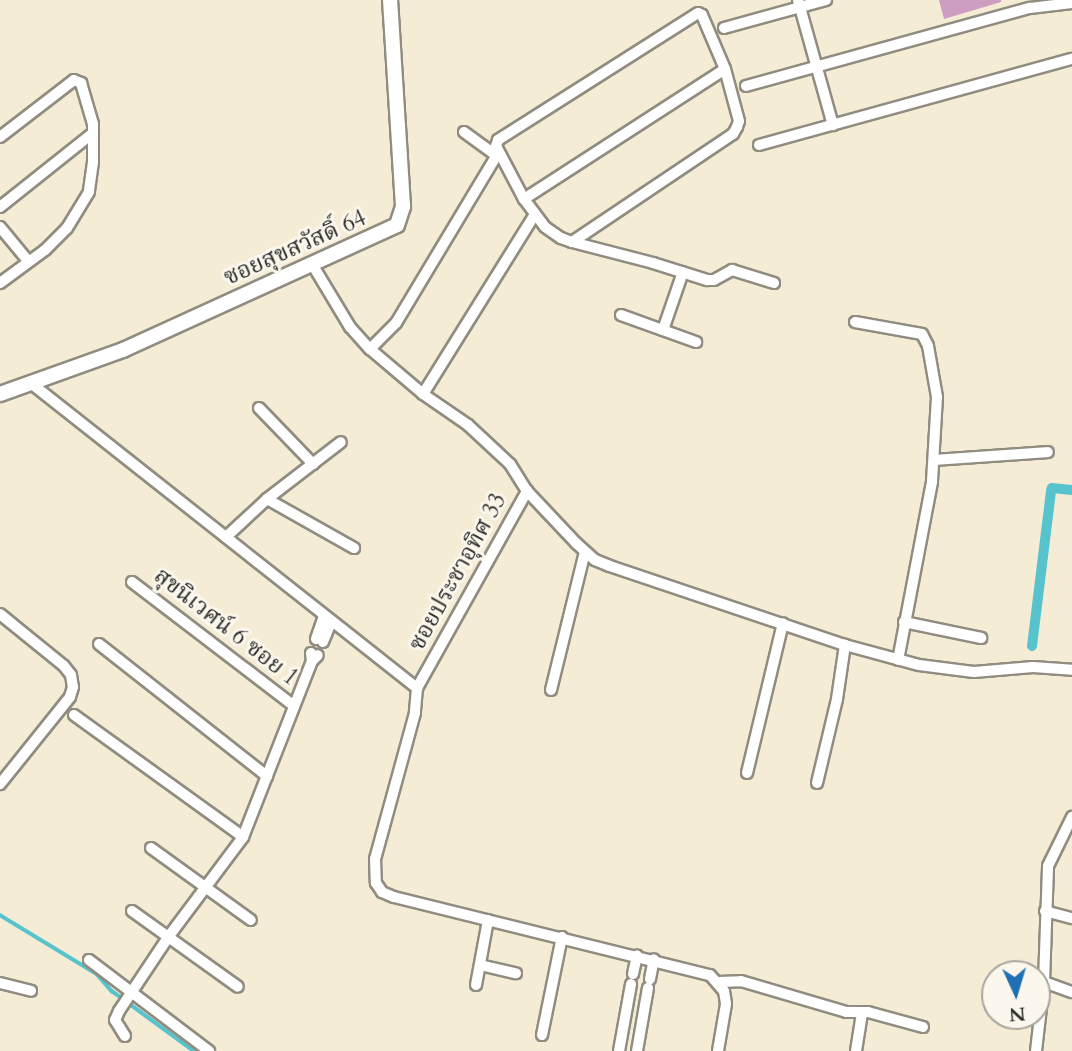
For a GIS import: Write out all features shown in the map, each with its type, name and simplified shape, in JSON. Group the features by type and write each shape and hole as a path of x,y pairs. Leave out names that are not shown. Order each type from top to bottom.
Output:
{"street":[{"name":"ซอยสุขสวัสดิ์ 64","path":"0,394 123,350 388,231 401,219 390,0"},
{"path":"724,28 799,4 826,0"},
{"path":"746,86 1030,8 1072,3"},
{"path":"799,4 833,125"},
{"path":"370,349 396,323 497,154 498,140 694,13 702,15 724,69 739,121 733,134 572,242"},
{"path":"759,145 1072,59"},
{"path":"524,199 724,69"},
{"path":"0,137 76,80 82,85 88,101 93,133 89,192 67,228 0,284"},
{"path":"464,132 497,154 524,199 552,233 572,242 714,280 732,270 774,283"},
{"path":"0,207 93,133"},
{"path":"423,394 535,214"},
{"path":"0,227 29,262"},
{"path":"312,264 337,309 370,349 423,394 468,425 510,464 527,491"},
{"path":"663,330 683,272"},
{"path":"621,315 696,342"},
{"path":"855,322 917,332 926,338 938,415 935,460 898,660"},
{"name":"ซอยประชาอุทิศ 33","path":"32,384 417,688 527,491 585,552 610,566 845,645 898,660 962,672 1033,667 1072,670"},
{"path":"259,408 313,464"},
{"path":"226,537 267,499 341,442"},
{"path":"935,460 1048,452"},
{"path":"267,499 354,548"},
{"path":"551,690 585,552"},
{"name":"สุขนิเวศน์ 6 ซอย 1","path":"132,582 294,706"},
{"path":"0,614 64,666 71,675 73,687 70,697 0,784"},
{"path":"319,640 328,619"},
{"path":"904,622 981,638"},
{"path":"747,773 783,623"},
{"path":"99,644 267,776"},
{"path":"817,783 837,699 845,645"},
{"path":"125,1036 115,1020 128,995 243,837 314,656"},
{"path":"417,688 415,713 374,859 376,883 382,892 710,975 719,982 724,991 726,1004 718,1051"},
{"path":"74,715 243,837"},
{"path":"1044,960 1048,866 1072,817"},
{"path":"151,848 251,920"},
{"path":"132,911 238,988"},
{"path":"1045,911 1072,918"},
{"path":"476,985 488,919"},
{"path":"542,1035 562,937"},
{"path":"619,1051 636,955"},
{"path":"637,1051 653,959"},
{"path":"89,960 128,995 209,1051"},
{"path":"480,965 516,973"},
{"path":"719,982 741,981 846,1012 862,1012 923,1027"},
{"path":"0,984 31,991"},
{"path":"1051,984 1072,992"},
{"path":"629,997 648,989"},
{"path":"856,1051 862,1012"},
{"path":"1036,1051 1038,1030"}],"building":[{"path":"939,0 1001,0 1001,2 944,19"}],"waterway":[{"path":"1032,646 1051,491 1052,488 1072,490"},
{"path":"0,915 97,974 112,991 194,1051"}]}
